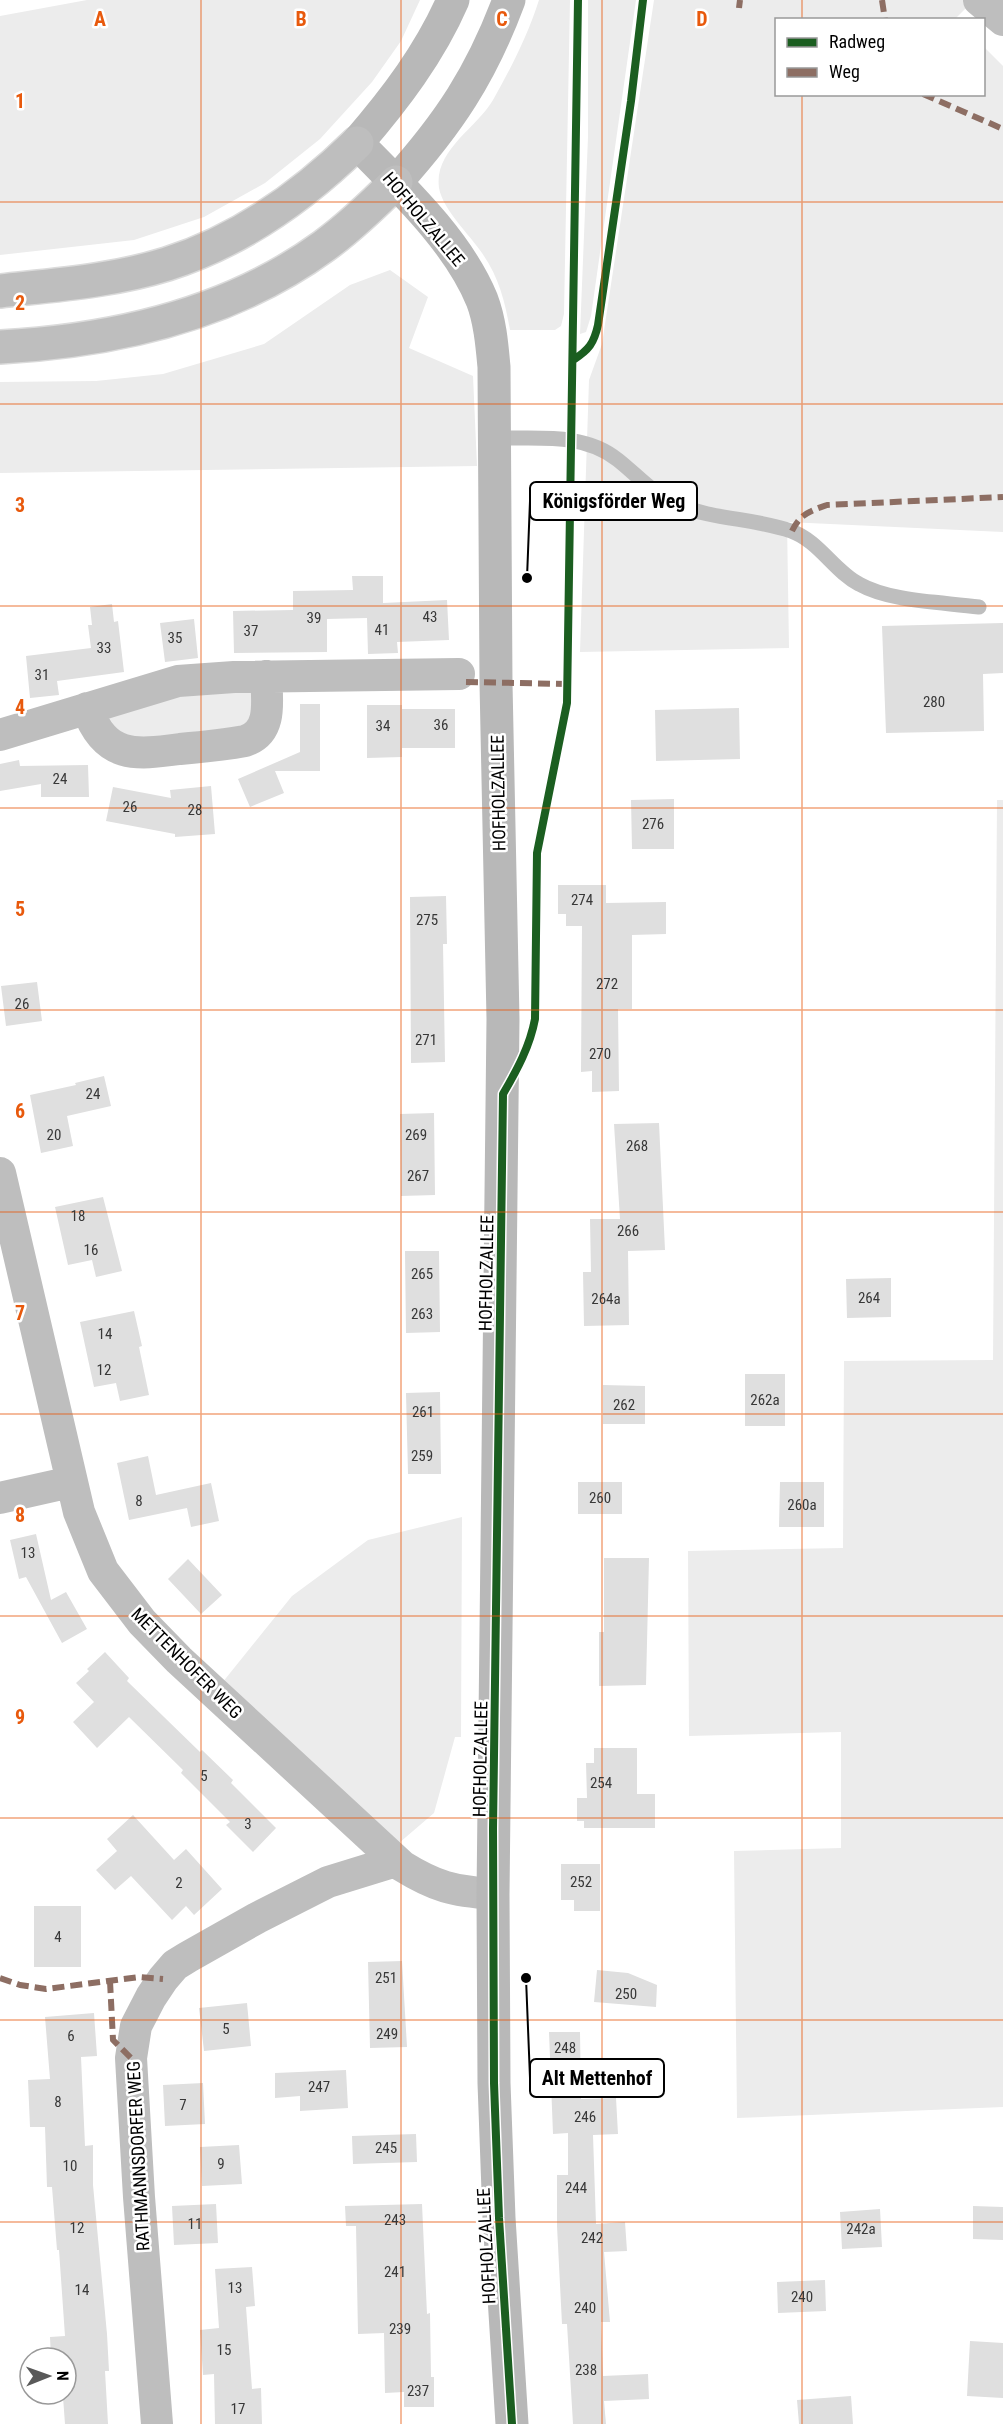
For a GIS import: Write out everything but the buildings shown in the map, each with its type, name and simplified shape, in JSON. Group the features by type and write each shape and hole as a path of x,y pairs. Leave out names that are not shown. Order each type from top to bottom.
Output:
{"highway":[{"path":"0,291 69,284 136,272 196,253 251,227 294,199 357,143"},
{"path":"0,347 88,339 134,330 219,303 278,275 322,247 396,183"}],"street":[{"path":"357,143 386,110 416,68 453,0"},
{"path":"396,183 453,114 483,61 509,0"},
{"path":"979,0 1003,20"},
{"name":"HOFHOLZALLEE","path":"357,143 396,183 451,247 474,282 483,302 492,344 496,438 497,706 503,1019 493,1894 494,2073 497,2172 512,2424"},
{"path":"0,735 178,681 266,676 459,674"},
{"path":"87,708 100,734 112,745 124,751 135,753 245,741 256,736 265,723 266,676"},
{"name":"METTENHOFER WEG","path":"0,1173 71,1482 79,1512 103,1571 142,1622 178,1660 396,1861 425,1880 443,1888 493,1894"},
{"path":"0,1498 71,1482"},
{"name":"RATHMANNSDORFER WEG","path":"157,2424 139,2197 131,2058 136,2026 151,1997 175,1965 257,1918 328,1882 396,1861"}],"lane":[{"path":"496,438 572,439 599,447 660,495 674,503 713,516 792,531 813,544 857,584 873,591 894,596 979,607"}],"shaded area":[{"path":"87,0 420,0 401,41 372,82 320,139 265,183 204,217 134,240 0,255 0,16"},
{"path":"539,0 570,0 564,314 561,326 555,330 510,330 493,271 446,205 439,188 439,174 449,151 486,111 493,100 519,51"},
{"path":"588,0 636,0 591,316 586,332 580,334 588,137"},
{"path":"654,0 964,0 969,5 956,18 775,18 775,96 985,96 985,48 1003,66 1003,532 787,522 789,648 580,652 589,380 602,344"},
{"path":"390,270 428,297 409,348 473,376 477,466 0,473 0,382 96,381 163,374 264,344 350,285"},
{"path":"254,690 250,728 132,744 108,721 110,715 163,695"},
{"path":"997,800 1003,800 1003,2107 737,2118 734,1851 841,1848 841,1732 689,1736 688,1551 843,1548 844,1361 993,1360"},
{"path":"462,1517 461,1737 455,1737 434,1813 399,1843 222,1683 292,1596 368,1540"}],"marked path":[{"path":"739,8 740,0"},
{"path":"882,0 885,18"},
{"path":"928,96 1003,129"},
{"path":"792,531 806,514 827,505 1003,497"},
{"path":"466,682 567,684"},
{"path":"0,1978 20,1985 46,1989 139,1977 163,1979"},
{"path":"110,1981 113,2040 131,2058"}],"cycle path":[{"path":"512,2424 499,2218 494,2083 493,1829 503,1094 518,1067 535,1019 537,853 567,703 578,0"},
{"path":"573,360 590,346 598,325 631,101 643,0"}],"place":[{"name":"Königsförder Weg","path":"527,578"},
{"name":"Alt Mettenhof","path":"526,1978"}]}
